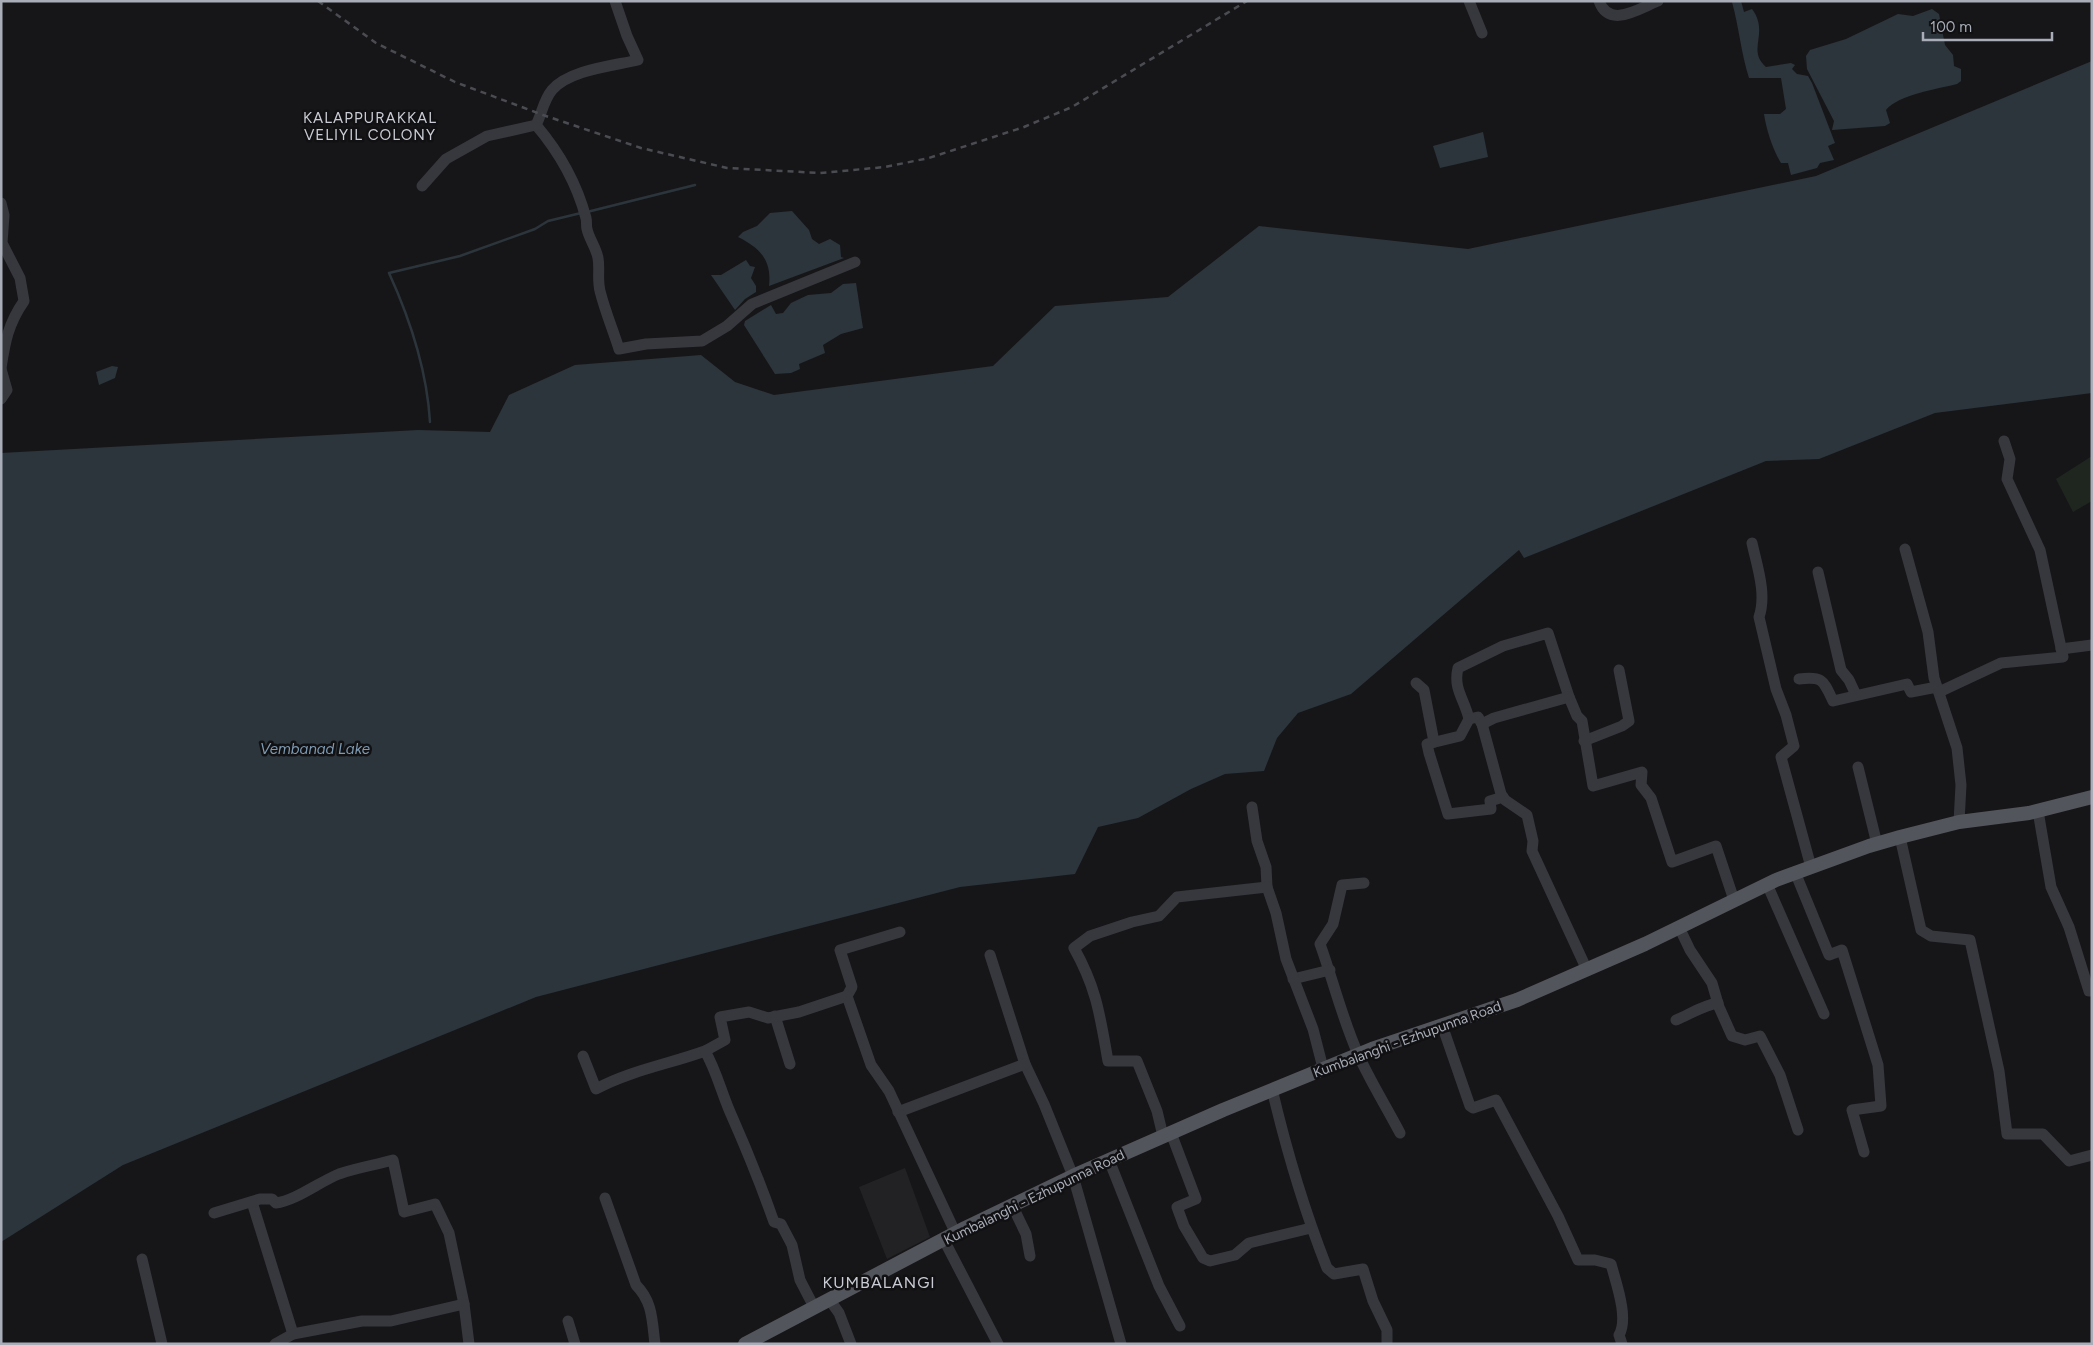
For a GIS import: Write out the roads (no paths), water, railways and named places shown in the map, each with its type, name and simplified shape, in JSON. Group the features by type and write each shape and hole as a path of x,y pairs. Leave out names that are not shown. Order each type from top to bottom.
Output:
{"main road":[{"name":"Kumbalanghi - Ezhupunna Road","path":"744,1344 1012,1205 1073,1176 1272,1089 1358,1054 1517,1000 1587,970 1795,872 1877,844 1959,822 2038,811 2092,797"}],"street":[{"path":"536,125 541,109 552,90 568,77 638,60 627,36 615,1"},
{"path":"1469,1 1482,33"},
{"path":"1599,1 1602,10 1609,16 1620,17 1658,1"},
{"path":"422,186 446,159 487,136 536,125"},
{"path":"536,125 556,152 576,188 584,213 587,231 594,244 598,260 596,276 619,349 646,344 702,341 728,326 752,304 855,262"},
{"path":"1,203 4,215 2,243 20,278 24,301 12,318 5,342 1,368 7,390 1,399"},
{"path":"1799,679 1816,677 1823,681 1833,701 1907,684 1912,692 1938,689 2001,663 2063,657 2040,550 2007,479 2010,459 2004,441"},
{"path":"1752,543 1762,607 1759,617 1776,689 1786,714 1794,746 1781,757 1811,867"},
{"path":"1905,549 1928,632 1938,689 1957,748 1960,785 1959,822"},
{"path":"1818,572 1841,670 1849,680 1856,695"},
{"path":"1503,796 1490,801 1491,809 1448,814 1427,744 1460,736 1468,719 1465,702 1458,693 1455,681 1458,668 1503,646 1548,633 1569,697 1577,716 1582,721 1593,786 1642,772 1641,785 1650,798 1672,862 1716,846 1734,900"},
{"path":"2061,649 2092,645"},
{"path":"1584,741 1622,726 1629,721 1619,670"},
{"path":"1416,684 1424,690 1434,742"},
{"path":"1483,726 1482,724 1508,713 1569,697"},
{"path":"1468,719 1478,717 1483,726 1503,796 1527,815 1533,841 1532,852 1587,970"},
{"path":"1858,767 1877,844"},
{"path":"1252,807 1257,841 1266,868 1267,887 1276,913 1286,959 1313,1029 1323,1068"},
{"path":"2038,811 2051,887 2069,927 2084,982 2089,990 2092,991"},
{"path":"1900,837 1921,930 1931,936 1970,940 1999,1071 2007,1134 2043,1134 2069,1161 2092,1155"},
{"path":"1795,872 1829,955 1842,950 1878,1065 1882,1106 1852,1110 1864,1152"},
{"path":"1364,883 1342,885 1333,924 1320,944 1330,970 1342,1015 1358,1054 1400,1132"},
{"path":"1768,884 1824,1014"},
{"path":"1267,887 1177,897 1159,916 1132,922 1090,936 1074,948 1087,972 1100,1011 1108,1061 1137,1061 1167,1135 1196,1199 1177,1207 1184,1226 1203,1258 1210,1261 1235,1255 1248,1243 1311,1228"},
{"path":"1679,927 1690,950 1712,983 1732,1036 1745,1040 1760,1036 1780,1075 1798,1130"},
{"path":"583,1056 596,1089 619,1077 653,1069 705,1052 726,1040 720,1018 749,1012 768,1018 799,1012 847,996 852,987 840,950 900,932"},
{"path":"990,955 1025,1064 1044,1104 1073,1176 1121,1344"},
{"path":"1293,979 1330,970"},
{"path":"847,996 871,1065 889,1092 950,1237 998,1344"},
{"path":"1676,1020 1709,1004 1718,1003"},
{"path":"776,1016 790,1064"},
{"path":"1442,1025 1470,1106 1473,1108 1496,1100 1558,1216 1578,1260 1595,1260 1611,1264 1621,1302 1622,1330 1619,1336 1622,1344"},
{"path":"705,1052 713,1066 730,1111 743,1138 774,1222 781,1224 792,1245 800,1280 814,1307"},
{"path":"898,1112 1025,1064"},
{"path":"1272,1089 1288,1157 1311,1228 1327,1268 1334,1274 1363,1269 1373,1301 1387,1330 1387,1344"},
{"path":"214,1212 272,1199 276,1203 288,1202 305,1190 341,1174 393,1160 404,1212 435,1204 449,1233 464,1304 469,1344"},
{"path":"1109,1160 1159,1286 1180,1326"},
{"path":"605,1198 636,1285 646,1295 651,1312 655,1344"},
{"path":"252,1202 293,1334"},
{"path":"1012,1205 1026,1234 1030,1256"},
{"path":"142,1259 162,1344"},
{"path":"829,1299 839,1313 851,1344"},
{"path":"275,1344 293,1334 362,1320 391,1321 464,1304"},
{"path":"568,1321 575,1344"}],"water":[{"path":"1741,1 1744,12 1752,9 1757,18 1759,26 1758,54 1760,61 1766,67 1791,63 1795,65 1792,69 1797,74 1808,76 1835,143 1828,146 1834,160 1820,163 1817,168 1791,175 1788,163 1781,163 1770,139 1764,114 1780,114 1786,109 1781,78 1749,78 1732,2"},
{"path":"1932,9 1939,14 1945,45 1953,55 1954,66 1961,69 1961,81 1957,84 1929,90 1899,100 1886,110 1890,123 1885,126 1832,130 1834,121 1807,69 1806,56 1810,50 1846,39 1898,14 1913,16"},
{"name":"Vembanad Lake","path":"2092,61 2092,393 1935,413 1819,459 1766,461 1524,558 1519,550 1351,694 1298,713 1277,738 1264,771 1225,774 1191,789 1138,818 1098,827 1075,874 960,887 536,997 123,1165 1,1242 1,453 418,430 490,432 509,395 575,365 701,355 735,382 774,395 993,366 1055,306 1168,297 1259,226 1468,249 1816,176"},
{"path":"1483,132 1488,157 1440,168 1433,146"},
{"path":"792,211 809,230 812,239 819,244 830,239 840,245 841,257 844,258 769,286 769,269 763,256 753,246 738,237 743,232 757,226 770,213"},
{"path":"746,260 750,266 755,267 751,278 756,286 756,292 745,299 735,310 711,275 721,275"},
{"path":"856,283 863,328 841,334 823,345 825,353 799,364 800,369 791,373 775,374 744,325 745,321 771,305 776,314 783,313 791,303 808,295 831,293 843,284"},
{"path":"112,366 118,367 115,378 99,385 96,372"}],"waterway":[{"path":"587,212 695,185"},
{"path":"430,422 425,384 416,346 404,309 389,273 460,256 535,229 548,221 581,213"}],"railway":[{"path":"318,1 376,43 455,82 543,115 641,148 727,168 820,173 885,167 929,158 1024,127 1072,107 1247,1"}],"district":[{"name":"KALAPPURAKKAL VELIYIL COLONY","path":"370,126"},
{"name":"KUMBALANGI","path":"879,1282"}]}
